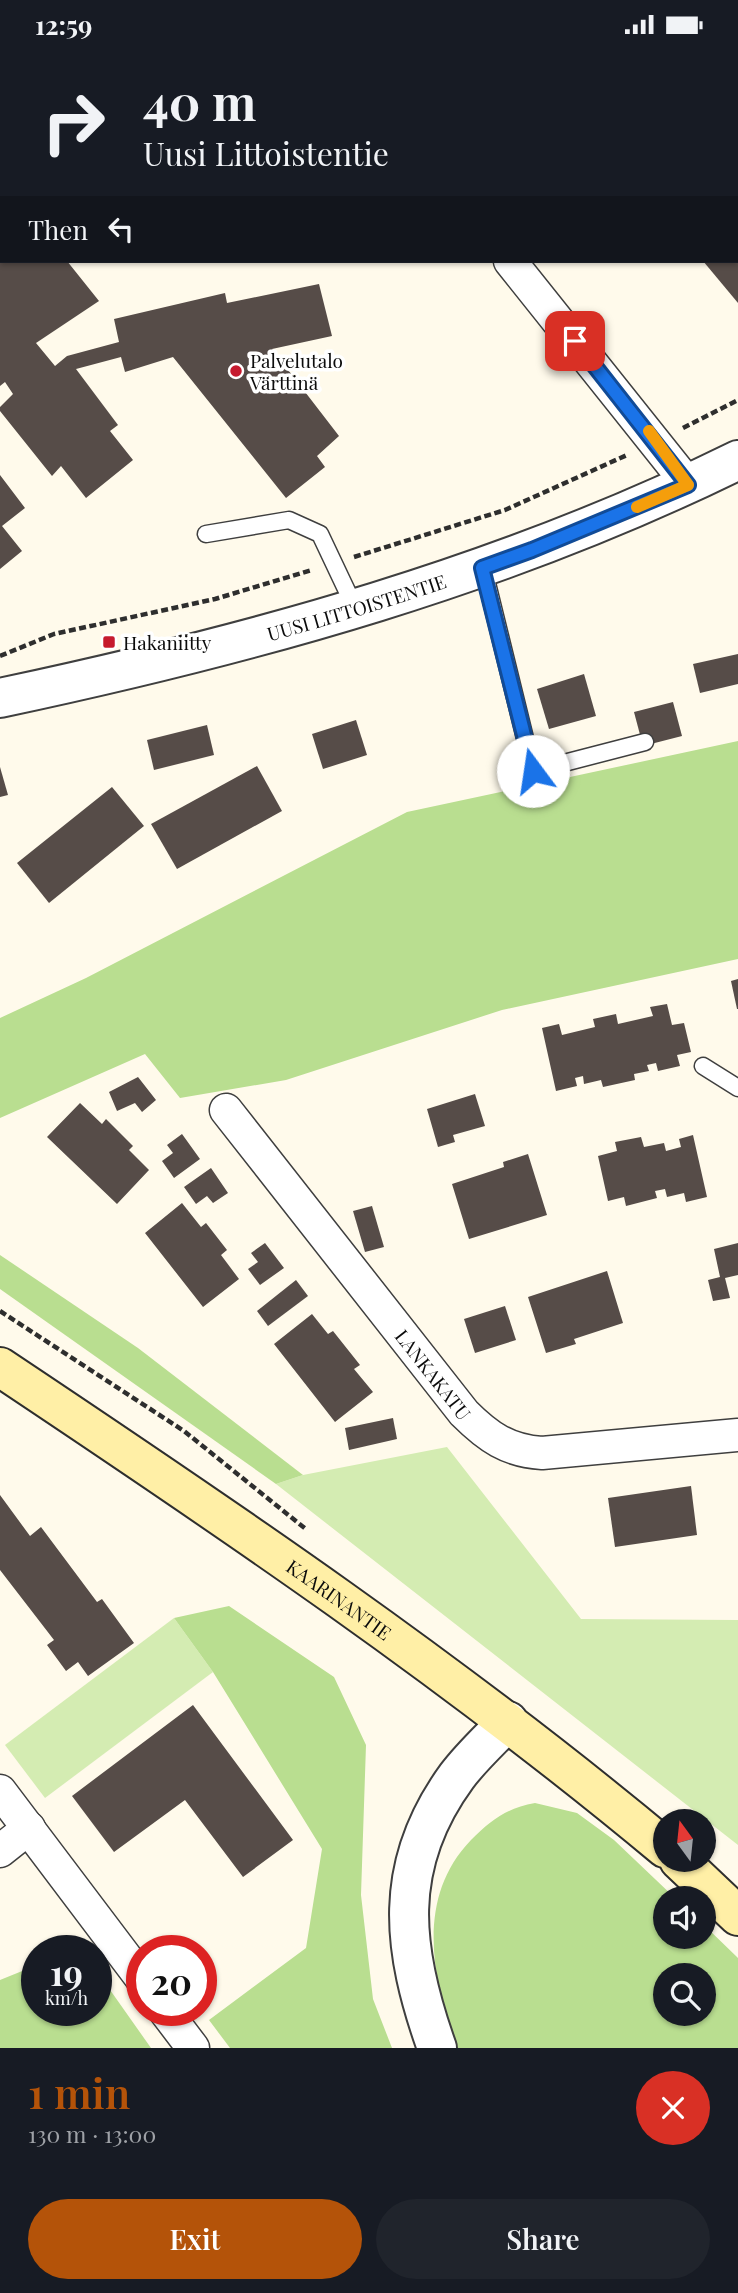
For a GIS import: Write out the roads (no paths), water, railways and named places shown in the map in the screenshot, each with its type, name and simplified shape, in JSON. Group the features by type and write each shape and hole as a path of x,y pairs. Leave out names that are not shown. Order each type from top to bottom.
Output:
{"main road":[{"name":"KAARINANTIE","path":"0,1367 330,1590 508,1721 653,1838"},
{"path":"693,1873 738,1916"}],"street":[{"path":"512,263 657,442 688,485"},
{"name":"UUSI LITTOISTENTIE","path":"0,698 356,611 532,550 688,485 738,460"},
{"name":"LANKAKATU","path":"226,1111 464,1413 489,1437 523,1452 542,1453 738,1435"},
{"path":"437,2048 409,1945 408,1898 421,1842 442,1802 457,1776 508,1721"},
{"path":"0,1791 126,1958"},
{"path":"0,1851 29,1828"},
{"path":"176,2026 193,2048"}],"lane":[{"path":"206,534 289,520 320,534 356,611"},
{"path":"482,568 533,771 645,742"},
{"path":"703,1066 738,1089"}],"place":[{"name":"Palvelutalo Värttinä","path":"236,371"},
{"name":"Hakaniitty","path":"109,642"}]}
